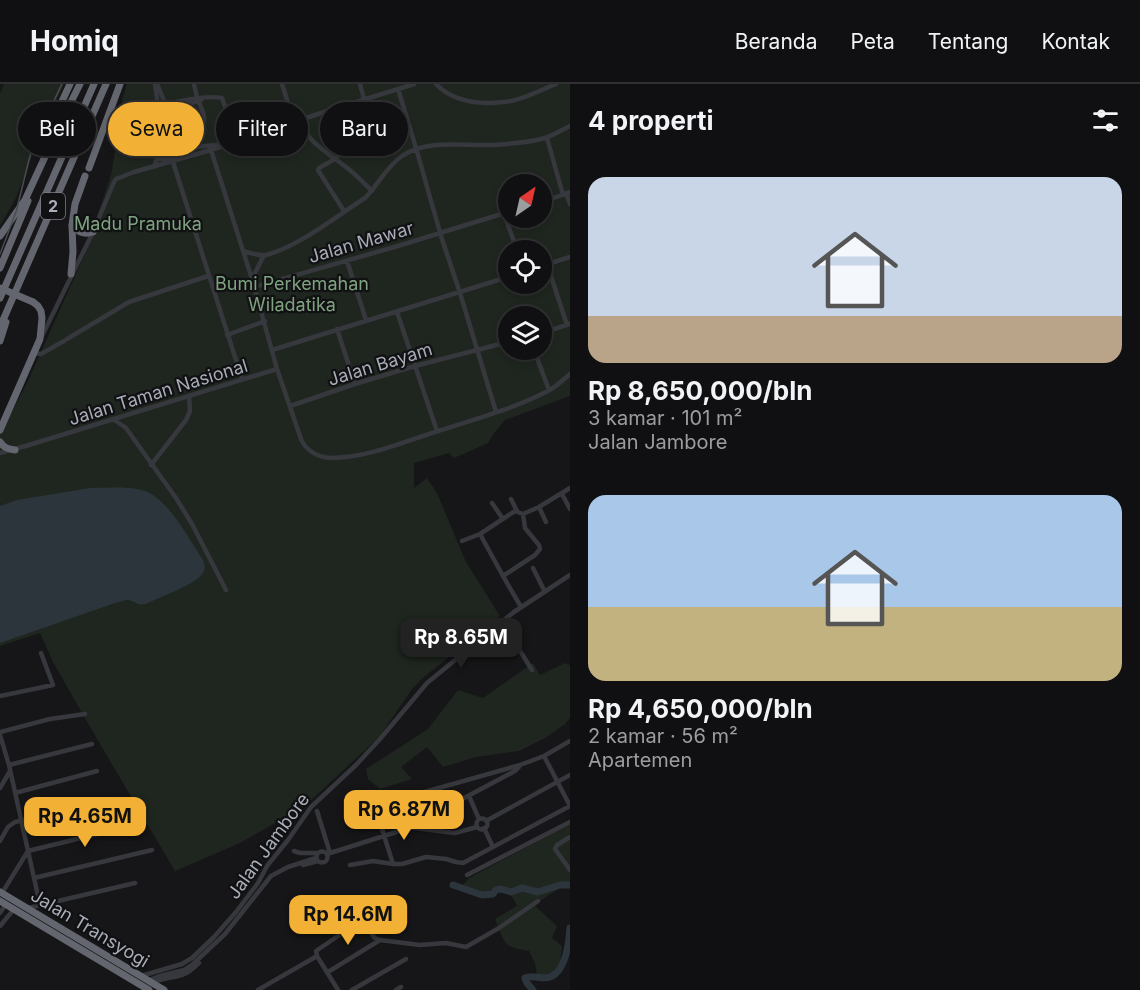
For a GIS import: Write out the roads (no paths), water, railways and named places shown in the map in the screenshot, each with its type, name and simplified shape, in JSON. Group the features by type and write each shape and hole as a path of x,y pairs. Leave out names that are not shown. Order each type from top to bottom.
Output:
{"highway":[{"path":"64,102 70,84"},
{"path":"68,102 80,84"},
{"name":"2","path":"0,298 94,84"},
{"name":"2","path":"0,327 106,84"},
{"path":"88,168 120,84"},
{"path":"0,268 45,156"},
{"path":"0,236 25,200 42,163"},
{"path":"71,274 75,204 85,176"},
{"path":"72,225 81,233 93,232"},
{"path":"0,288 33,302 41,311 42,318 40,339 35,353 0,430"},
{"path":"0,341 17,288"},
{"path":"0,442 3,447 15,450"},
{"name":"Jalan Transyogi","path":"2,902 11,912 90,949 141,976 150,984"},
{"name":"Jalan Transyogi","path":"2,902 28,909 90,949 164,990"}],"street":[{"path":"156,84 165,102"},
{"path":"156,84 158,102"},
{"path":"201,84 194,85 201,102"},
{"path":"282,84 289,102"},
{"path":"360,84 364,99"},
{"path":"308,117 414,84"},
{"path":"436,84 441,90 454,97 487,102 512,100 556,84"},
{"path":"398,89 496,412"},
{"path":"180,102 218,97 222,98 223,102"},
{"path":"192,102 200,99"},
{"path":"243,251 264,255 291,245 366,198 390,166 416,148 447,144 491,145 525,142 546,138 570,126"},
{"path":"308,137 350,170 372,191"},
{"path":"546,138 570,204"},
{"path":"154,167 159,159 172,158 196,147 216,145"},
{"path":"40,339 93,232 115,181 134,172 216,148"},
{"path":"211,150 265,321 277,369 303,444 311,452 329,458 369,453 496,412 549,390 570,374"},
{"path":"338,156 318,170 344,211"},
{"path":"173,162 242,379"},
{"name":"Jalan Mawar","path":"254,286 347,261 498,215"},
{"path":"252,279 264,255"},
{"path":"552,263 570,257"},
{"path":"347,261 366,320"},
{"path":"35,353 41,354 129,302 208,276"},
{"path":"272,350 498,280"},
{"path":"552,285 568,325 552,330"},
{"path":"397,312 437,432"},
{"path":"227,335 265,321"},
{"path":"338,329 355,384"},
{"name":"Jalan Bayam","path":"290,406 415,366 498,345"},
{"path":"538,360 549,390"},
{"name":"Jalan Taman Nasional","path":"0,453 277,369"},
{"path":"151,465 186,420 190,411 189,396"},
{"path":"126,428 127,416"},
{"path":"113,419 126,428 170,490 192,524 226,590"},
{"path":"523,514 570,488"},
{"path":"562,494 570,509"},
{"path":"511,499 517,511 523,514"},
{"path":"492,503 503,519"},
{"path":"539,507 546,522"},
{"path":"462,541 480,534 517,511"},
{"path":"503,576 535,555 540,549 525,528 523,514"},
{"path":"480,534 521,607"},
{"path":"533,568 545,592"},
{"name":"Jalan Jambore","path":"141,976 187,962 214,937 258,883 267,866 311,807 380,739 427,683 521,607 569,577"},
{"path":"530,593 533,599"},
{"path":"502,622 532,670"},
{"path":"0,696 53,685 41,653"},
{"path":"40,905 0,734 50,719 85,714"},
{"path":"393,864 378,816 377,811 381,806 520,765 544,756 570,741"},
{"path":"0,788 9,768 92,744"},
{"path":"373,861 402,864 426,857 463,863 570,806 544,756"},
{"path":"407,797 449,806 515,771 520,765"},
{"path":"15,794 97,771"},
{"path":"486,821 570,775"},
{"path":"352,796 353,820 359,821 378,816"},
{"path":"469,796 479,819"},
{"path":"0,841 11,824 21,820 120,799"},
{"path":"294,851 317,858 322,862 327,858 329,854 317,811"},
{"path":"479,819 483,818 486,821"},
{"path":"477,827 476,822 479,819"},
{"path":"484,828 487,825 486,821"},
{"path":"467,875 570,822"},
{"path":"28,850 138,824"},
{"path":"150,984 162,975 187,971 226,936 273,878 317,858 322,851 329,854 415,828 455,833 477,827 484,828"},
{"path":"484,828 493,847"},
{"path":"570,837 556,845 555,849 570,870"},
{"path":"2,902 28,850"},
{"path":"34,878 152,850"},
{"path":"350,866 373,861 389,854"},
{"path":"28,909 135,883"},
{"path":"338,990 315,952 359,922 365,924 375,938 380,940 423,945 446,943 466,947 538,901"},
{"path":"0,926 11,912"},
{"path":"328,972 380,940"},
{"path":"258,990 317,956"},
{"path":"352,990 406,959"}],"waterway":[{"path":"453,885 482,895 493,894 496,890 501,889 511,892 522,888 538,892 560,885 570,885"},
{"path":"533,990 525,978 547,978 560,969 566,956 570,928"}],"tram line":[{"path":"0,254 16,212 36,138 62,84"}],"park label":[{"name":"Madu Pramuka","path":"138,223"},
{"name":"Bumi Perkemahan Wiladatika","path":"292,293"}]}
